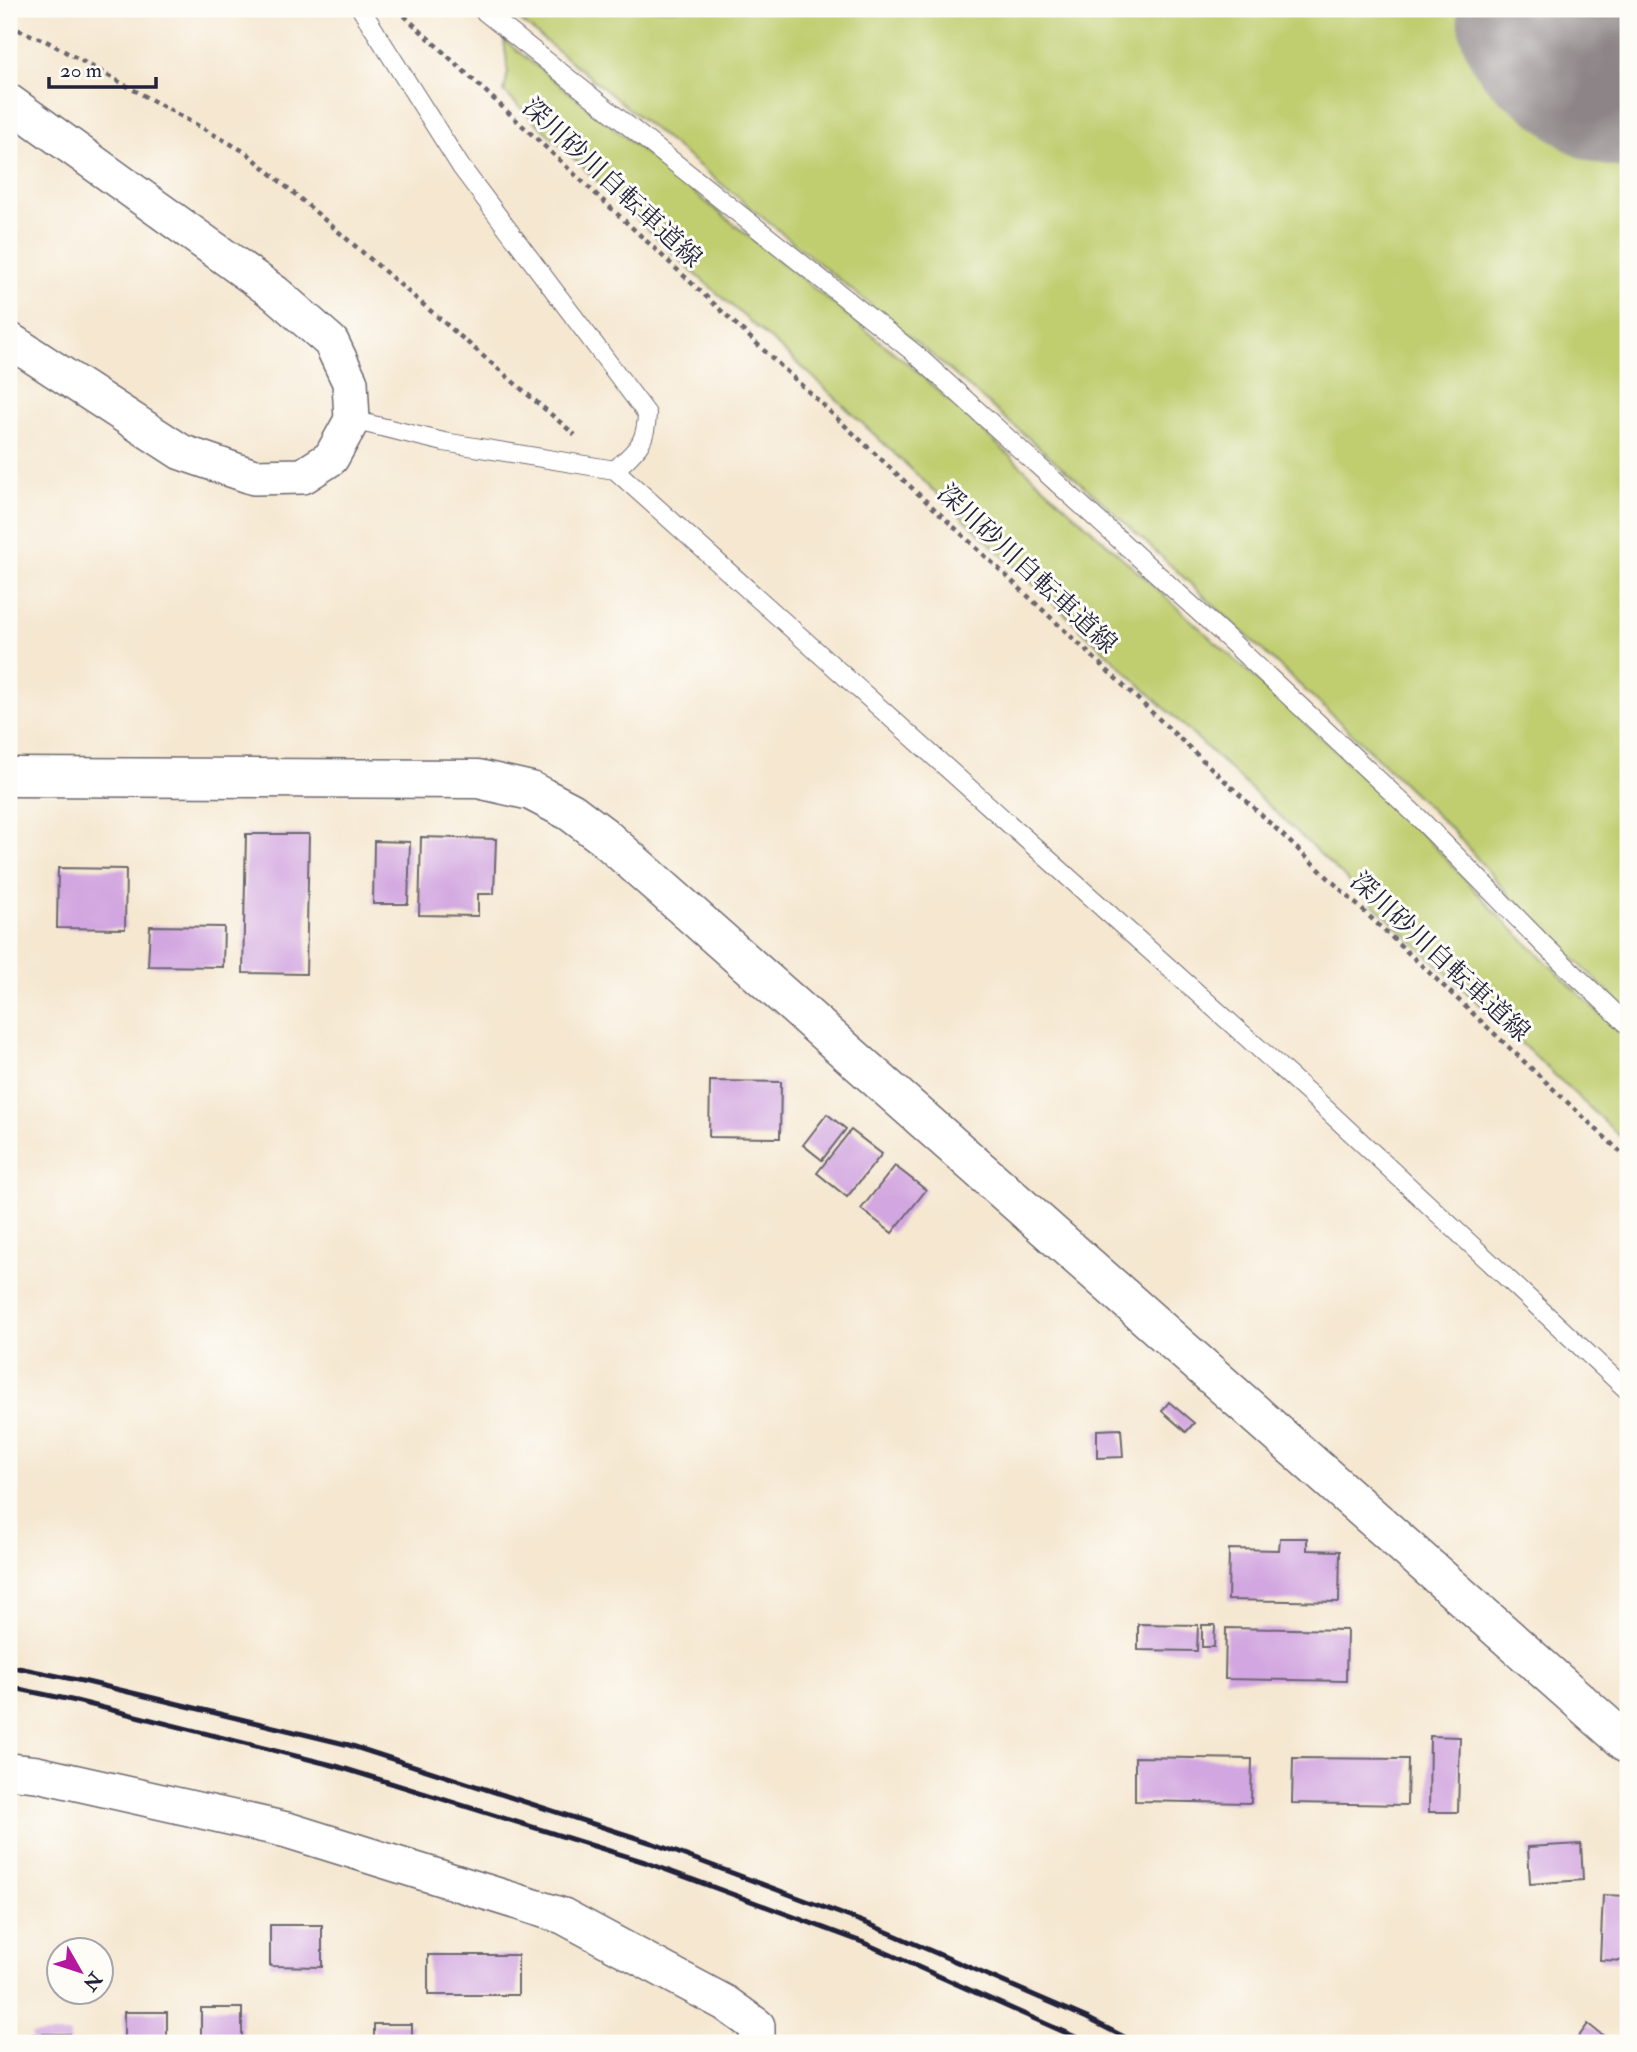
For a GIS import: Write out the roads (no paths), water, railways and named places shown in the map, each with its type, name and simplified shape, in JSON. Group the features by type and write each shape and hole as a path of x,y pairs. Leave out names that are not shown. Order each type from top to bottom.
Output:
{"street":[{"path":"9,102 275,293 331,342 350,382 352,420 331,458 303,476 254,477 181,452 9,340"},
{"path":"9,777 478,779 531,791 571,812 603,836 1628,1744"},
{"path":"9,1771 37,1774 287,1830 563,1916 725,2003 757,2026 757,2043"}],"lane":[{"path":"361,9 461,167 647,414 646,434 637,449 615,470"},
{"path":"481,9 913,352 1380,780 1545,946 1628,1025"},
{"path":"352,420 444,442 615,470 1303,1088 1628,1391"}],"railway":[{"path":"9,1666 349,1745 652,1843 871,1925 1087,2018 1136,2043"},
{"path":"9,1687 76,1701 336,1766 645,1862 862,1942 1089,2043"}]}
